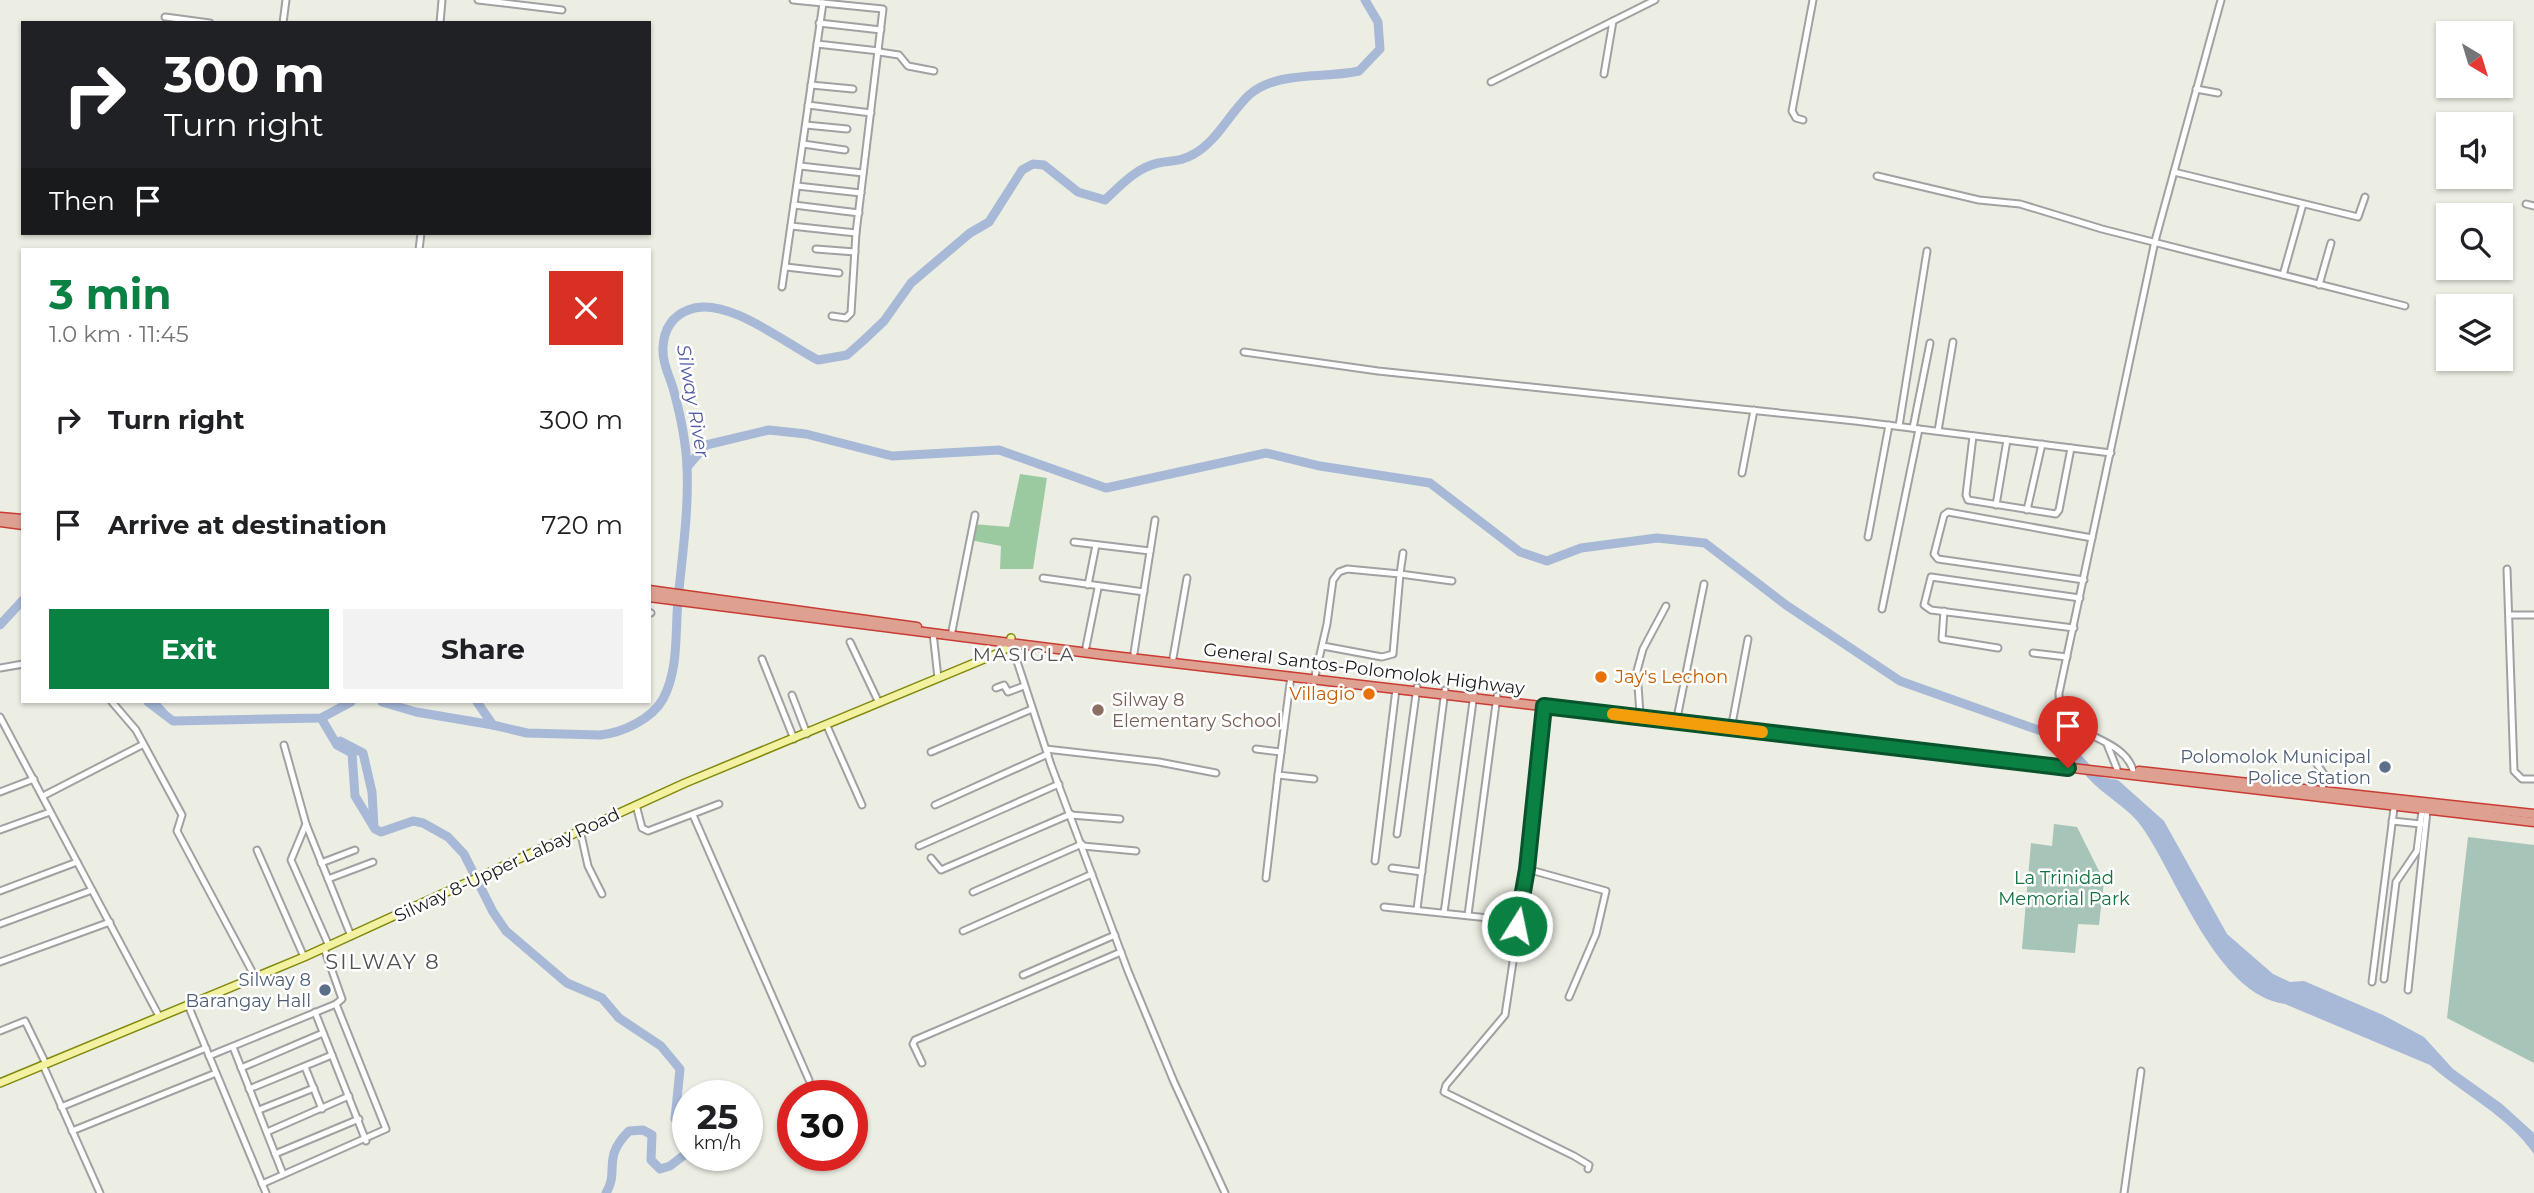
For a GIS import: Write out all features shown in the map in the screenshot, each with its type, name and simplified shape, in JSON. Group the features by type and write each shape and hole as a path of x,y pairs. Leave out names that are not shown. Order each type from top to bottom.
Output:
{"highway":[{"path":"0,517 21,519"},
{"path":"0,522 21,525"},
{"path":"651,591 664,595 952,631 1011,641 1173,657 1416,689 1640,713 2425,811 2534,822"},
{"path":"651,597 664,595"},
{"name":"General Santos-Polomolok Highway","path":"698,599 933,633 1396,689 1416,689"},
{"name":"General Santos-Polomolok Highway","path":"1544,704 2066,765"},
{"path":"2103,769 2133,770 2534,814"}],"main road":[{"name":"Silway 8-Upper Labay Road","path":"0,1083 327,947 636,805 1001,652 1011,641"}],"street":[{"path":"283,21 286,0"},
{"path":"440,21 442,0"},
{"path":"478,0 562,10"},
{"path":"793,0 883,9 856,233 851,313 846,318 832,316"},
{"path":"1491,82 1655,0"},
{"path":"1803,120 1796,118 1793,111 1813,0"},
{"path":"2133,770 2124,755 2078,729 2062,710 2059,693 2155,241 2221,0"},
{"path":"782,286 823,4"},
{"path":"165,17 195,21"},
{"path":"1604,74 1613,21"},
{"path":"820,23 881,30"},
{"path":"817,44 899,55 908,66 934,71"},
{"path":"811,85 853,89"},
{"path":"2196,89 2218,93"},
{"path":"808,105 871,113"},
{"path":"806,125 847,129"},
{"path":"803,144 845,150"},
{"path":"800,166 863,173"},
{"path":"2174,172 2358,217 2365,197"},
{"path":"1877,176 1979,200 2020,204 2102,229 2405,306"},
{"path":"797,186 861,192"},
{"path":"2283,275 2303,204"},
{"path":"2526,204 2534,206"},
{"path":"794,205 859,213"},
{"path":"791,226 856,233"},
{"path":"2319,285 2331,243"},
{"path":"816,249 855,253"},
{"path":"1899,426 1927,251"},
{"path":"786,267 839,272"},
{"path":"1938,431 1953,342"},
{"path":"1882,609 1930,343"},
{"path":"1244,352 1378,371 1899,426 2111,453"},
{"path":"1742,473 1754,410"},
{"path":"1868,537 1889,425"},
{"path":"1973,436 1966,497 1969,501 2027,510 2059,512 2071,448"},
{"path":"1996,505 2007,440"},
{"path":"2027,510 2042,444"},
{"path":"2084,580 1938,559 1934,554 1944,515 1948,512 2092,538"},
{"path":"952,631 975,515"},
{"path":"1135,653 1155,520"},
{"path":"1074,542 1150,551"},
{"path":"1088,585 1096,545"},
{"path":"1323,646 1348,648 1382,657 1393,654 1404,553"},
{"path":"1315,676 1323,646 1333,580 1339,572 1347,569 1452,581"},
{"path":"2507,569 2511,615 2514,771 2522,779 2534,779"},
{"path":"1043,578 1144,592"},
{"path":"1173,657 1187,578"},
{"path":"2074,628 1931,610 1924,605 1930,578 2080,598"},
{"path":"1677,718 1704,584"},
{"path":"1086,648 1098,587"},
{"path":"1640,713 1637,671 1643,649 1666,606"},
{"path":"1944,611 1942,639 1998,648"},
{"path":"2511,615 2534,615"},
{"path":"933,633 938,678"},
{"path":"1732,724 1748,639"},
{"path":"1011,641 1032,709 1121,952 1174,1082 1224,1193"},
{"path":"849,642 879,703"},
{"path":"2033,653 2067,657"},
{"path":"762,659 794,739"},
{"path":"0,668 21,664"},
{"path":"1266,878 1291,676"},
{"path":"996,688 1004,685 1008,692 1024,686"},
{"path":"1375,861 1396,689"},
{"path":"1398,834 1416,689"},
{"path":"1417,909 1444,692"},
{"path":"792,695 807,734"},
{"path":"1444,913 1474,696"},
{"path":"1468,915 1497,698"},
{"path":"113,703 124,712 182,816 177,831 187,854 255,977"},
{"path":"1544,704 1527,869 1504,1019 1446,1085 1444,1092 1574,1156 1589,1165 1588,1169"},
{"path":"931,752 1032,709"},
{"path":"0,717 159,1016"},
{"path":"827,726 862,804"},
{"path":"2107,744 2118,769"},
{"path":"43,796 142,745"},
{"path":"284,745 306,824 351,936"},
{"path":"1256,749 1281,752"},
{"path":"935,805 1047,751 1216,773"},
{"path":"2314,760 2323,774 2322,790"},
{"path":"1278,775 1314,779"},
{"path":"0,792 34,779"},
{"path":"919,846 1059,784"},
{"path":"636,805 642,828 648,831 719,804"},
{"path":"2372,982 2394,807"},
{"path":"2384,979 2396,882 2417,851 2425,811"},
{"path":"2408,990 2425,811"},
{"path":"0,830 50,812"},
{"path":"693,815 809,1080"},
{"path":"931,858 941,870 1071,815 1120,819"},
{"path":"2392,821 2421,824"},
{"path":"209,1056 336,1004 343,997 327,947 291,860 306,824"},
{"path":"580,830 589,866 602,894"},
{"path":"973,892 1082,845 1136,851"},
{"path":"257,850 304,957"},
{"path":"321,863 355,850"},
{"path":"0,891 77,862"},
{"path":"328,878 373,862"},
{"path":"1392,868 1422,872"},
{"path":"1527,869 1606,891 1596,934 1569,997"},
{"path":"963,931 1092,874"},
{"path":"0,924 92,890"},
{"path":"1384,907 1517,921"},
{"path":"0,962 110,922"},
{"path":"1023,975 1115,935"},
{"path":"922,1063 913,1044 915,1040 1121,952"},
{"path":"262,1184 366,1141 387,1128 336,1004"},
{"path":"188,1005 266,1193"},
{"path":"315,1012 366,1141"},
{"path":"0,1031 25,1021 100,1193"},
{"path":"241,1068 323,1033"},
{"path":"233,1047 284,1174"},
{"path":"61,1107 206,1048"},
{"path":"249,1089 332,1055"},
{"path":"305,1068 322,1109"},
{"path":"2124,1193 2141,1070"},
{"path":"72,1131 216,1073"},
{"path":"259,1110 314,1088"},
{"path":"267,1132 349,1096"},
{"path":"275,1154 359,1118"}],"green space":[{"path":"1020,474 1047,478 1033,569 1000,569 1001,546 970,540 973,524 1009,527"},
{"name":"La Trinidad Memorial Park","path":"2054,824 2077,827 2104,881 2099,925 2078,924 2075,953 2022,949 2031,843 2052,846"},
{"path":"2468,837 2534,845 2534,1063 2447,1018"}],"water":[{"path":"2044,732 2049,732 2080,754 2101,777 2118,780 2164,821 2227,934 2273,974 2290,982 2304,981 2383,1015 2424,1037 2453,1069 2502,1104 2534,1133 2534,1154 2511,1128 2430,1065 2261,996 2239,980 2201,931 2142,827 2043,737"}],"waterway":[{"name":"Silway River","path":"478,703 493,725 527,733 600,735 636,724 652,713 663,699 674,663 687,500 684,438 663,353 667,330 677,316 703,307 719,309 755,323 818,360 847,355 884,321 911,283 970,233 989,222 1022,170 1033,164 1044,165 1078,192 1105,200 1129,178 1150,165 1194,154 1217,134 1242,102 1260,87 1287,79 1359,71 1380,49 1378,22 1365,0"},
{"path":"687,467 706,445 769,430 806,434 892,456 999,450 1106,488 1266,453 1320,466 1430,483 1520,552 1547,561 1581,548 1657,538 1705,543 1786,605 1900,681 2044,732 2052,739"},
{"name":"Silway River","path":"0,625 21,602"},
{"path":"0,671 21,668"},
{"name":"Silway River","path":"149,703 173,721 321,718 349,703"},
{"name":"Silway River","path":"157,703 173,721"},
{"path":"385,703 416,712 493,725"},
{"path":"321,718 337,745 352,753 355,796 375,829 381,832 413,821 423,823 448,837 464,854 493,912 506,931 567,983 602,998 619,1018 661,1046 680,1069 679,1080"},
{"path":"340,741 363,753 372,792 374,827"},
{"path":"606,1193 612,1178 613,1157 629,1131 643,1130 652,1135 651,1160 660,1169 672,1164"}],"slow traffic":[{"path":"1613,714 1762,732"}],"place":[{"name":"Jay's Lechon","path":"1601,677"},
{"name":"Villagio","path":"1369,694"},
{"name":"Silway 8 Elementary School","path":"1098,710"},
{"name":"Polomolok Municipal Police Station","path":"2385,767"},
{"name":"Silway 8 Barangay Hall","path":"325,990"}],"district":[{"name":"MASIGLA","path":"1024,654"},
{"name":"SILWAY 8","path":"383,961"}],"route":[{"path":"1517,926 1527,869 1544,706 2068,768"}]}
